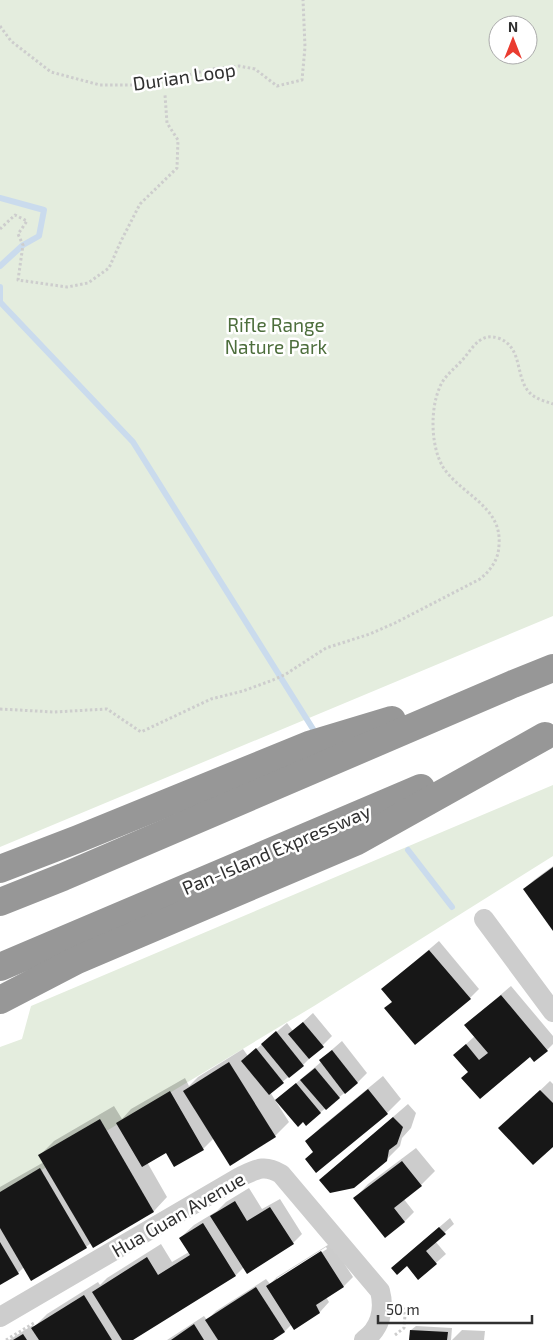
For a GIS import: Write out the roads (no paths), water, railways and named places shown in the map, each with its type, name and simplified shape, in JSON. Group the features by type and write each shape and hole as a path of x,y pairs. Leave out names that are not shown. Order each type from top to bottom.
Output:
{"highway":[{"path":"0,902 63,877 553,668"},
{"path":"0,869 78,840 309,745 514,684"},
{"path":"0,1000 77,960 357,841 549,734"},
{"name":"Pan-Island Expressway","path":"0,967 549,734"}],"street":[{"path":"484,919 553,1012"},
{"name":"Hua Guan Avenue","path":"0,1317 240,1177 260,1169 271,1168 281,1174 380,1291 382,1305 379,1322 376,1330 364,1340"}],"waterway":[{"path":"0,198 44,210 39,236 23,245 0,266"},
{"path":"0,287 0,302 133,442 313,729"},
{"path":"408,850 452,907"}],"park label":[{"name":"Rifle Range Nature Park","path":"276,335"}]}
